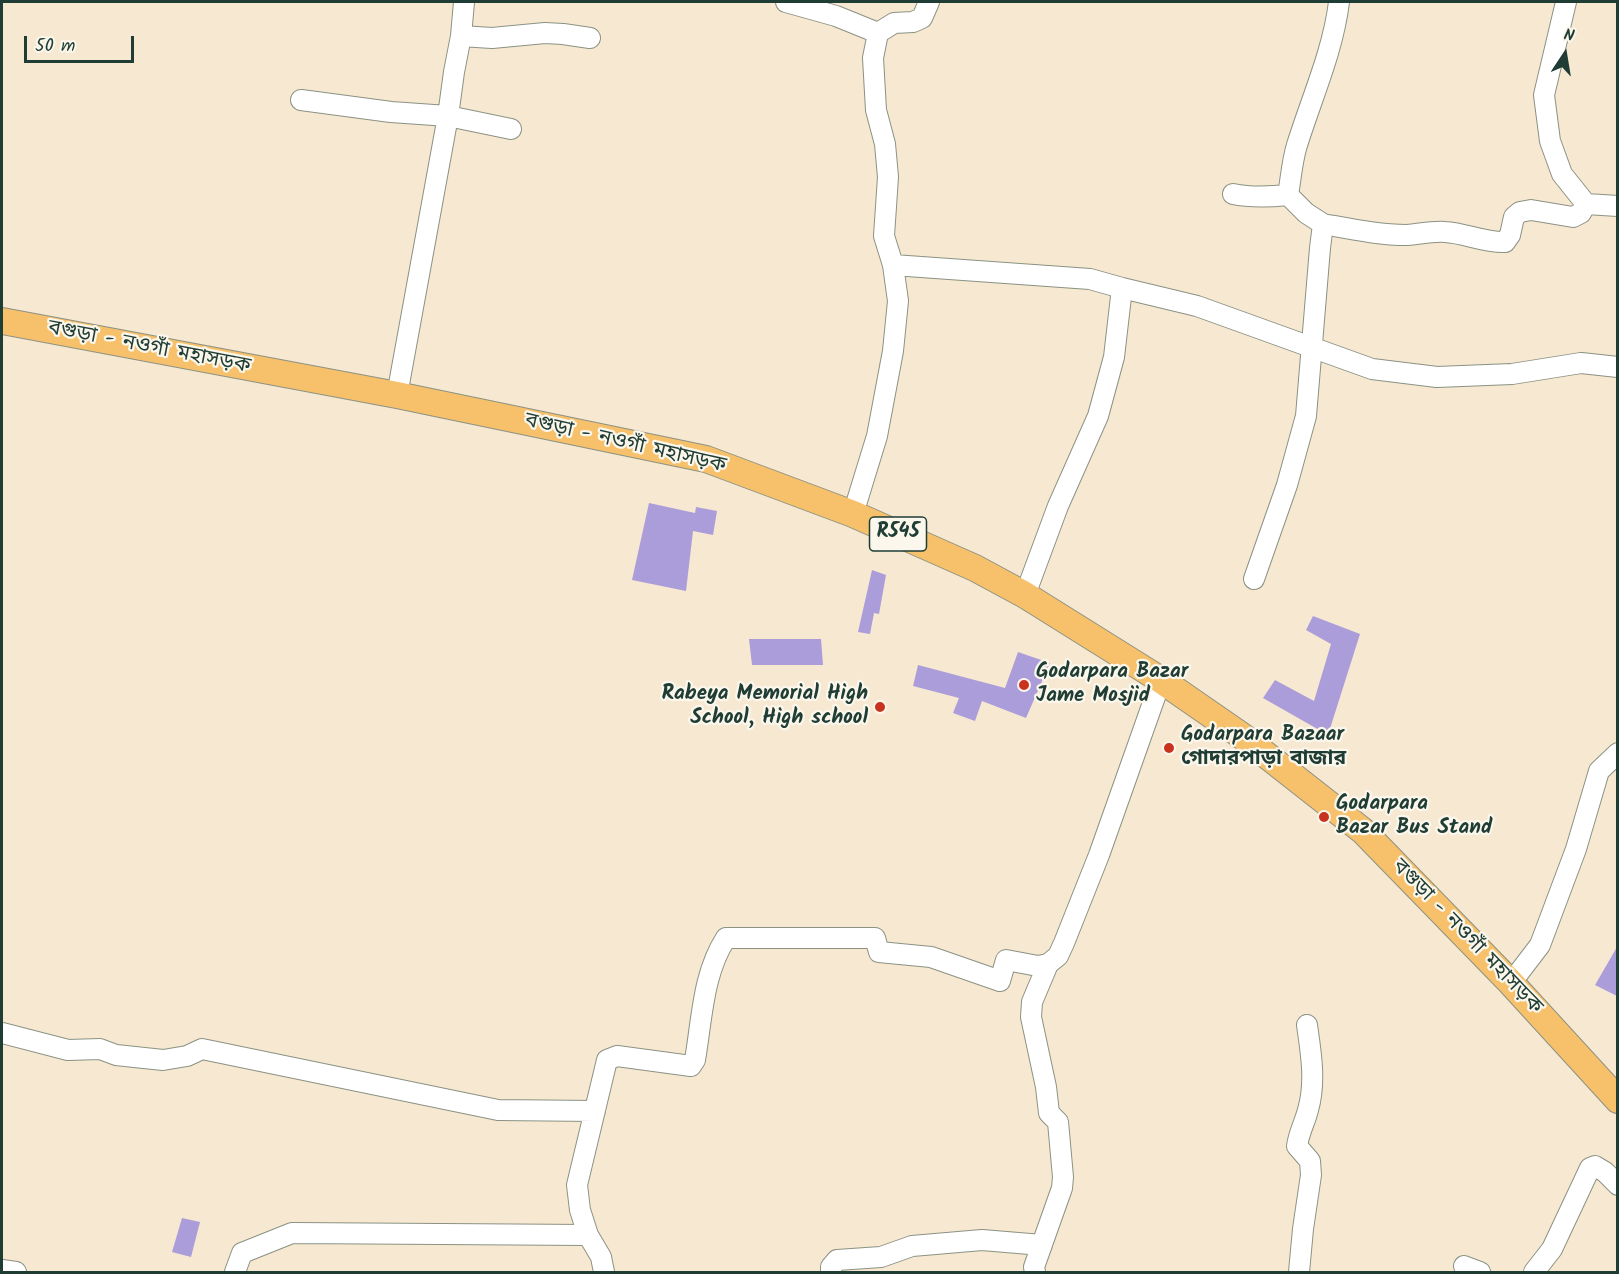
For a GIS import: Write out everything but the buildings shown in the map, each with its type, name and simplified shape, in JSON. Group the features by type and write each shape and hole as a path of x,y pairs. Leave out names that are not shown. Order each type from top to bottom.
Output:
{"main road":[{"name":"বগুড়া - নওগাঁ মহাসড়ক","path":"2,321 397,395 706,459 853,514 975,568 1025,595 1161,680 1242,736 1363,831 1510,983 1617,1100"}],"street":[{"path":"397,395 462,36 464,2"},
{"path":"786,2 836,16 878,33"},
{"path":"853,514 877,436 893,351 898,301 884,236 888,177 885,144 876,110 873,58 878,33 894,23 913,22 922,18 929,2"},
{"path":"1288,195 1296,148 1326,62 1340,2"},
{"path":"1566,2 1544,95 1550,141 1562,174 1586,204 1617,206"},
{"path":"462,36 492,38 545,33 590,38"},
{"path":"301,100 391,112 448,116 511,129"},
{"path":"1233,194 1247,197 1288,195 1306,213 1323,224 1366,232 1407,235 1442,231 1497,242 1505,242 1510,235 1514,217 1520,212 1531,210 1573,217 1581,213 1586,204"},
{"path":"1254,579 1287,485 1306,416 1323,224"},
{"path":"892,265 1090,279 1197,306 1311,349 1372,369 1437,377 1512,374 1581,363 1617,367"},
{"path":"1025,595 1058,506 1098,416 1114,357 1122,288"},
{"path":"604,1272 601,1257 588,1235 580,1210 577,1185 607,1060 617,1056 691,1066 695,1060 709,973 726,938 875,938 879,952 931,957 1000,981 1006,960 1038,966 1048,964 1058,956 1064,943 1099,855 1161,680"},
{"path":"1510,983 1540,945 1576,849 1599,771 1617,753"},
{"path":"1035,1272 1034,1268 1062,1188 1063,1177 1059,1122 1049,1113 1046,1087 1031,1017 1032,1002 1048,964"},
{"path":"1299,1272 1311,1175 1310,1161 1297,1146 1298,1136 1309,1109 1313,1069 1307,1025"},
{"path":"2,1033 68,1050 100,1049 116,1055 163,1060 187,1056 202,1049 498,1110 595,1111"},
{"path":"1534,1272 1552,1249 1590,1168 1595,1166 1605,1172 1617,1185"},
{"path":"235,1272 242,1253 292,1233 588,1235"},
{"path":"831,1272 831,1267 837,1260 881,1257 912,1246 982,1240 1042,1245"},
{"path":"2,1270 16,1272"}],"place":[{"name":"Godarpara Bazar Jame Mosjid","path":"1024,685"},
{"name":"Rabeya Memorial High School, High school","path":"880,707"},
{"name":"Godarpara Bazaar গোদারপাড়া বাজার","path":"1169,748"},
{"name":"Godarpara Bazar Bus Stand","path":"1324,817"}]}
